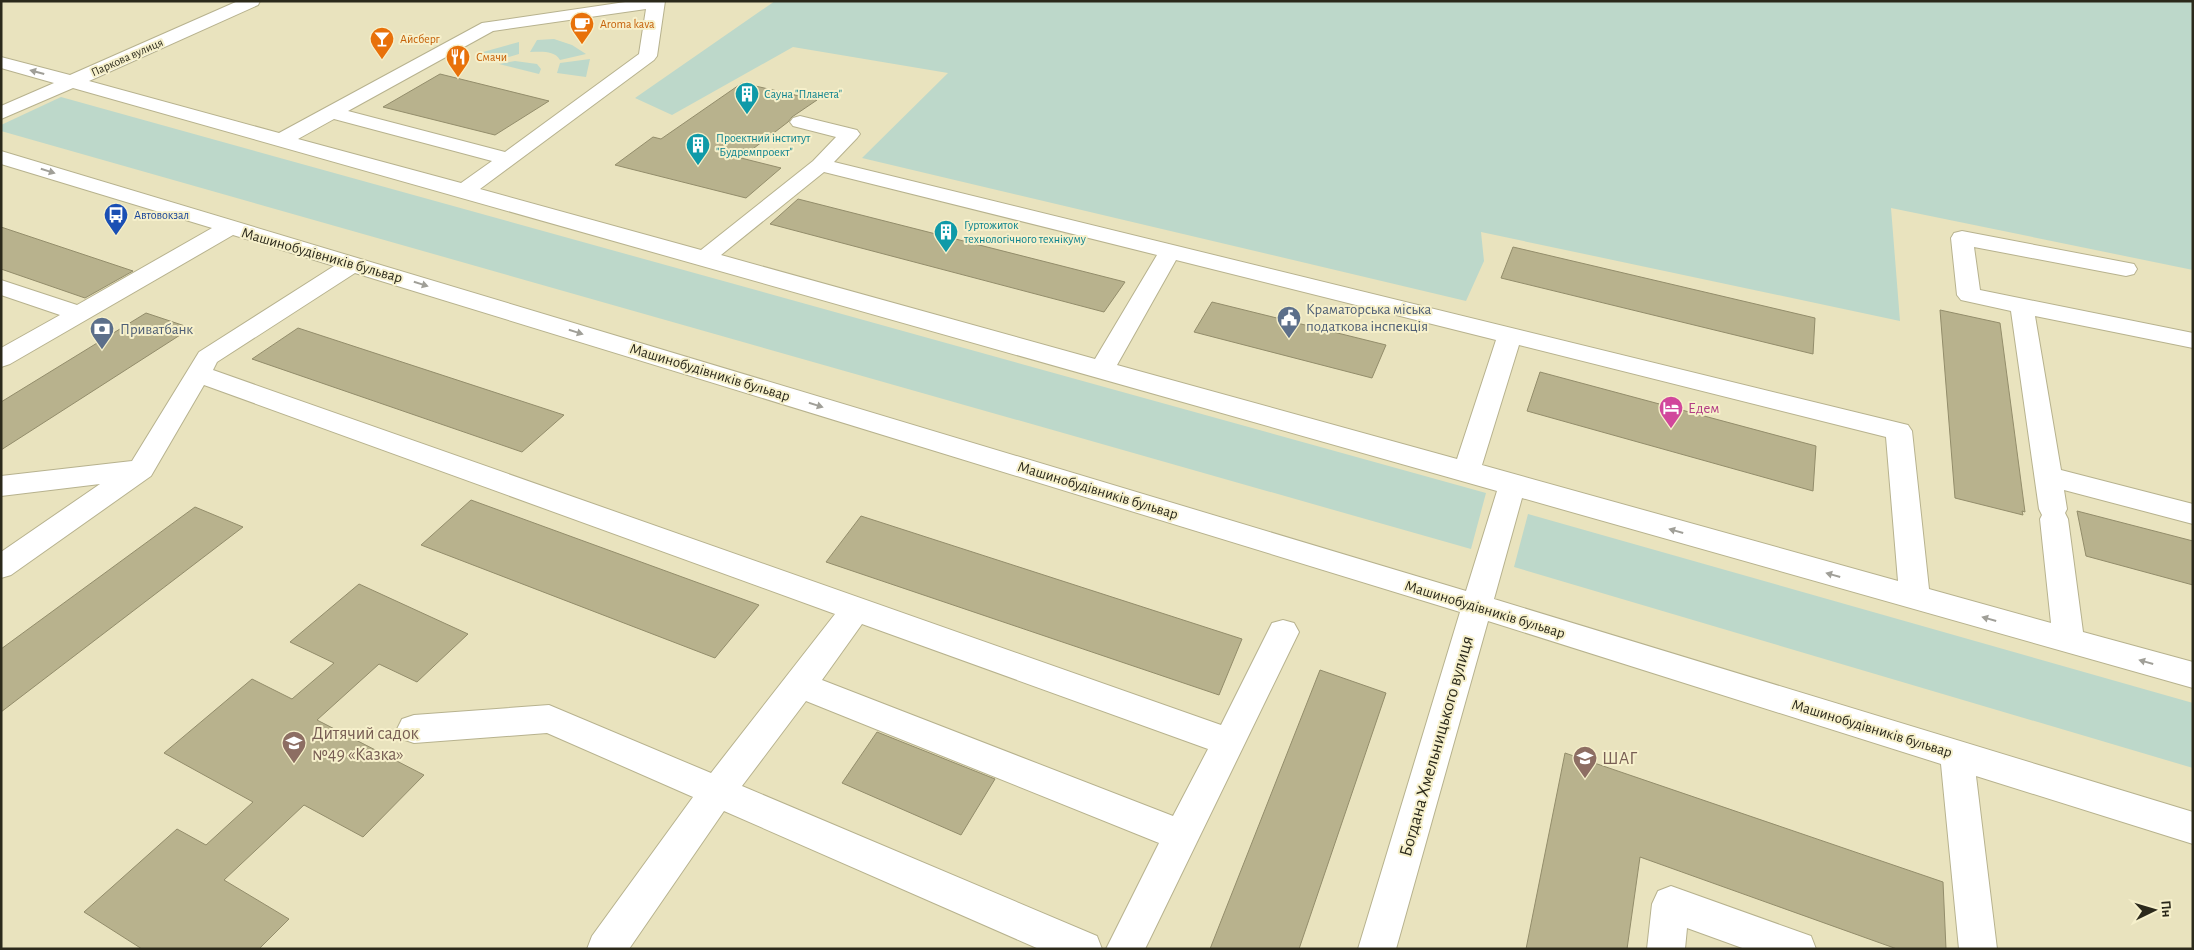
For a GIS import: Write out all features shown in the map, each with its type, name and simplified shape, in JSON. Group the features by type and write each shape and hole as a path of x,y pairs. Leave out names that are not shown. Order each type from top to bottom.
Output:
{"street":[{"name":"Паркова вулиця","path":"1,113 252,1"},
{"path":"279,141 488,27 656,2 648,56 464,191"},
{"path":"1,62 2193,676"},
{"path":"331,112 509,158"},
{"path":"702,259 820,165 850,134 800,122"},
{"name":"Машинобудівників бульвар","path":"1,157 229,228 1477,606 2193,828"},
{"path":"820,165 1899,431 1915,598"},
{"path":"1,359 229,228"},
{"path":"2126,269 1962,238 1969,295 2193,341"},
{"path":"1100,370 1170,252"},
{"path":"1,567 141,469 208,356 353,264"},
{"path":"1,286 80,314"},
{"path":"2022,307 2048,476 2069,641"},
{"path":"1466,472 1510,334"},
{"path":"198,374 1229,742"},
{"path":"1,486 141,469"},
{"path":"2048,476 2193,514"},
{"name":"Богдана Хмельницького вулиця","path":"1377,949 1512,486"},
{"path":"606,949 718,792 856,609"},
{"path":"1125,949 1283,632"},
{"path":"800,685 1182,836"},
{"path":"414,728 549,719 1082,949"},
{"path":"1957,755 1978,949"},
{"path":"1666,949 1671,904 1797,949"}],"green space":[{"path":"775,1 2193,1 2193,270 1891,208 1900,321 1481,232 1484,261 1466,301 862,158 948,73 793,47 672,115 635,98"},
{"path":"554,39 572,45 586,54 560,60 551,53 530,52 537,40"},
{"path":"519,42 519,54 498,60 476,54"},
{"path":"590,59 586,77 557,73 560,63"},
{"path":"515,61 537,64 541,69 539,74 499,64"},
{"path":"61,97 1486,493 1471,549 1,131 1,125"},
{"path":"1528,514 2193,703 2193,768 1514,567"}],"building":[{"path":"440,74 549,101 495,135 383,107"},
{"path":"742,83 817,100 792,117 741,158 781,168 746,198 615,165 653,137 661,139"},
{"name":"Гуртожиток технологічного технікуму","path":"798,199 1125,282 1104,312 770,224"},
{"path":"1,227 133,271 85,298 1,269"},
{"path":"1513,247 1815,318 1813,354 1501,278"},
{"name":"Краматорська міська податкова інспекція","path":"1212,302 1386,345 1372,378 1194,332"},
{"path":"1940,310 2000,323 2025,512 2022,511 2023,515 1955,498"},
{"path":"146,313 191,328 1,450 1,402"},
{"path":"298,328 564,415 522,452 252,359"},
{"name":"Едем","path":"1540,372 1816,446 1813,491 1527,411"},
{"path":"471,500 759,605 715,658 421,545"},
{"path":"195,507 243,527 1,712 1,649"},
{"path":"2077,511 2193,541 2193,585 2086,556"},
{"path":"861,516 1242,639 1219,695 826,562"},
{"name":"Дитячий садок №49 «Казка»","path":"359,584 468,634 417,682 379,664 317,720 424,775 363,837 304,805 224,880 289,919 259,949 142,949 84,912 177,829 206,845 253,802 164,753 252,679 292,699 334,663 290,642"},
{"path":"1320,670 1386,693 1299,949 1210,949"},
{"path":"877,732 995,779 961,835 842,783"},
{"path":"1565,753 1943,882 1946,949 1897,949 1640,857 1627,949 1526,949"}],"place":[{"name":"Aroma kava","path":"582,45"},
{"name":"Айсберг","path":"382,60"},
{"name":"Смачи","path":"458,78"},
{"name":"Сауна \"Планета\"","path":"747,115"},
{"name":"Проектний інститут \"Будремпроект\"","path":"698,166"},
{"name":"Автовокзал","path":"116,236"},
{"name":"Гуртожиток технологічного технікуму","path":"946,253"},
{"name":"Краматорська міська податкова інспекція","path":"1289,339"},
{"name":"Приватбанк","path":"102,350"},
{"name":"Едем","path":"1671,429"},
{"name":"Дитячий садок №49 «Казка»","path":"294,764"},
{"name":"ШАГ","path":"1585,779"}]}
